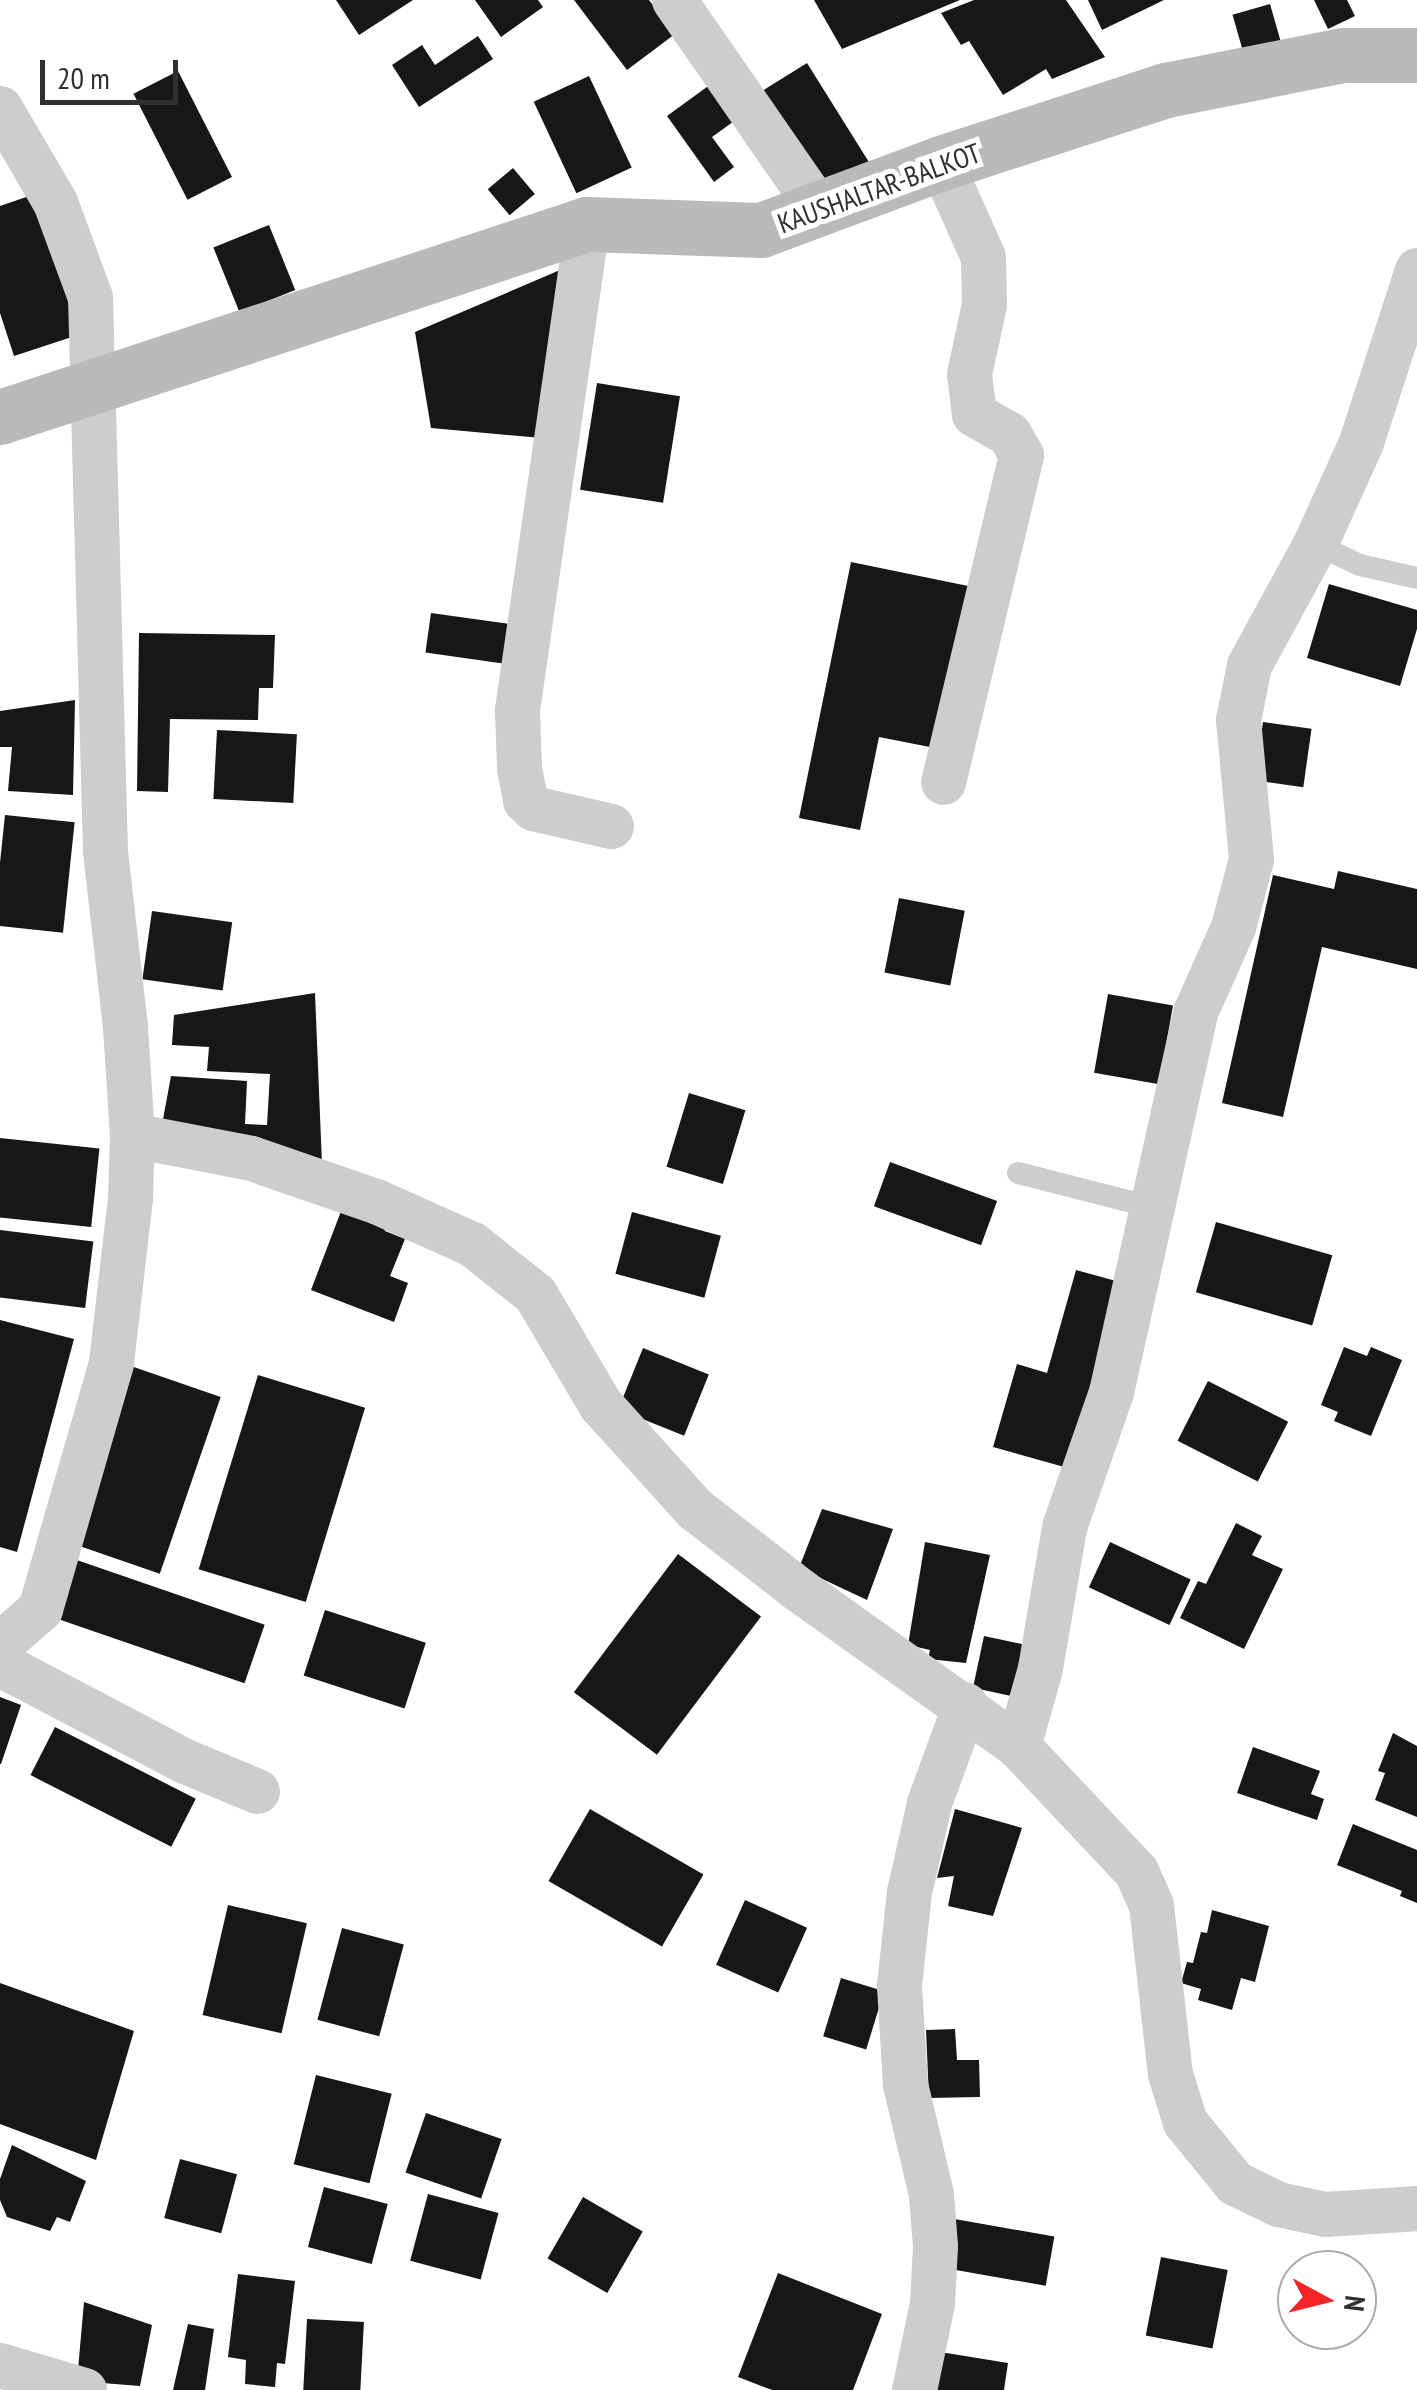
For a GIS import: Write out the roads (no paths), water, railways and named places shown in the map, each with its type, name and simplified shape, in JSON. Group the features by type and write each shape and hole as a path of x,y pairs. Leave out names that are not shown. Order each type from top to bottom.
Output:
{"main road":[{"name":"KAUSHALTAR-BALKOT","path":"0,418 93,384 587,224 761,230 942,164 1166,90 1344,55 1417,55"}],"street":[{"path":"674,0 820,211"},
{"path":"0,108 72,240 90,297 105,850 125,1028 132,1136 130,1198 111,1363 40,1609 0,1644"},
{"path":"942,164 982,257 984,304 969,374 974,414 1009,434 1022,455 943,782"},
{"path":"587,224 517,710 525,800 533,808 611,826"},
{"path":"1018,1746 1040,1668 1064,1528 1112,1392 1196,1010 1233,927 1251,859 1238,720 1250,665 1316,544 1361,442 1417,270"},
{"path":"132,1136 251,1158 378,1202 472,1244 535,1294 600,1404 695,1508 798,1589 965,1704 1018,1746 1136,1872 1150,1905 1170,2074 1185,2122 1235,2183 1278,2204 1325,2214 1417,2208"},
{"path":"0,1664 170,1753 257,1791"},
{"path":"914,2390 932,2303 935,2246 930,2194 905,2084 899,1985 909,1892 929,1803 965,1704"},
{"path":"0,2364 84,2390"}],"lane":[{"path":"1316,544 1360,565 1417,578"},
{"path":"1018,1173 1154,1208"}]}
